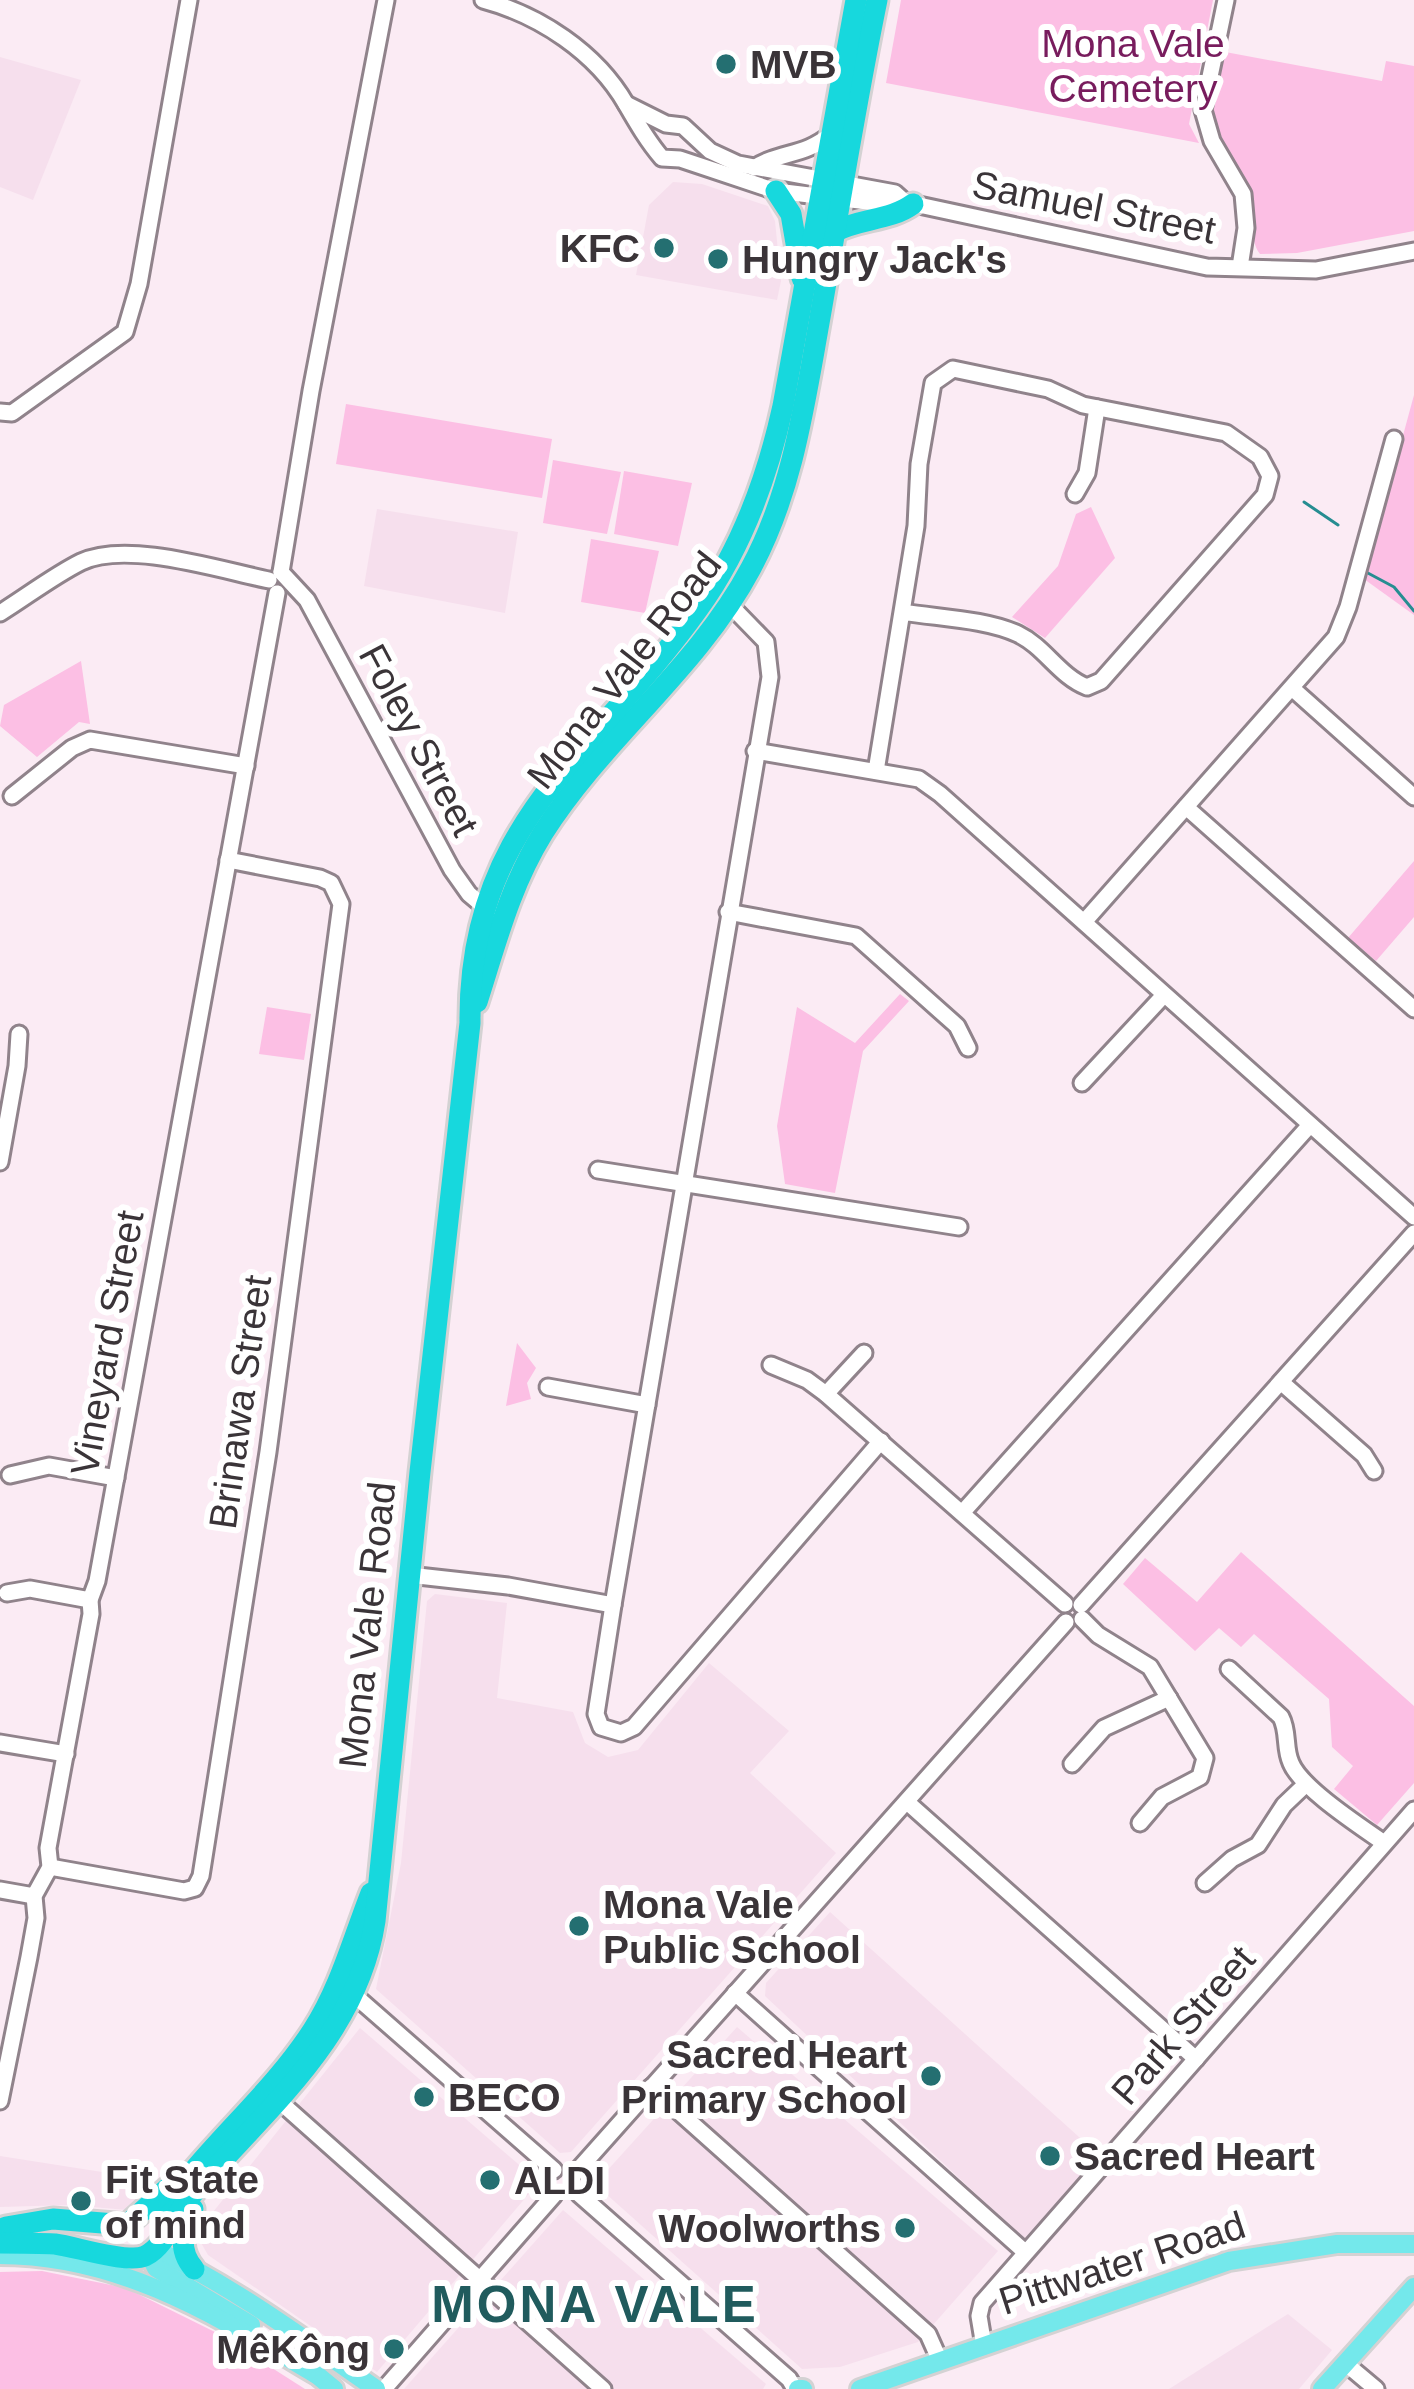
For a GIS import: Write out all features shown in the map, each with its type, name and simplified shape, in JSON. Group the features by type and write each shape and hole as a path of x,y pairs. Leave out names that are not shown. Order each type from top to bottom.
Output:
{"highway":[{"name":"Mona Vale Road","path":"492,914 569,796 730,605 767,535 786,485 834,232 830,134 856,0"},
{"name":"Mona Vale Road","path":"202,2172 280,2102 322,2048 345,1989 377,1877 470,1023 513,840 543,795 689,621 721,574 747,523 778,432 805,284 877,0"},
{"path":"776,191 790,214 798,269 805,284"},
{"path":"834,232 862,220 901,213 909,203"},
{"path":"689,621 719,604 730,605 727,590 744,550 747,523"},
{"name":"Mona Vale Road","path":"150,2250 202,2172 345,1989"},
{"path":"2,2230 52,2218 127,2225 202,2172"},
{"path":"194,2269 184,2254 183,2234 202,2172"},
{"path":"2,2230 82,2231 150,2250"}],"main road":[{"name":"Pittwater Road","path":"860,2389 1229,2261 1337,2244 1414,2244"},
{"path":"150,2250 194,2269 380,2389"},
{"path":"150,2250 156,2268 274,2340 334,2389"},
{"path":"0,2255 52,2257 131,2276 315,2374"},
{"path":"1322,2389 1414,2288"}],"street":[{"path":"0,412 12,412 125,332 139,284 190,0"},
{"name":"Vineyard Street","path":"0,2101 36,1918 34,1896 50,1867 48,1850 92,1614 90,1600 98,1581 311,388 386,0"},
{"path":"483,0 526,14 558,32 626,104 666,124 683,126 690,137 724,158 831,189"},
{"path":"1226,0 1203,110 1212,141 1244,194 1246,228 1240,266"},
{"path":"626,104 662,158 680,159 776,191 831,189"},
{"path":"653,142 656,131 666,124"},
{"path":"754,168 767,160 802,154 830,134"},
{"path":"680,159 689,149 690,137"},
{"name":"Samuel Street","path":"831,189 1195,265 1316,271 1414,251"},
{"path":"875,771 916,526 919,464 933,383 953,369 1048,389 1097,408 1226,433 1260,458 1270,476 1265,495 1101,681 1087,687 1073,682 1043,650 1016,633 903,612"},
{"path":"1075,494 1087,473 1097,408"},
{"path":"1084,922 1336,637 1394,439"},
{"path":"0,613 82,562 114,554 279,583"},
{"name":"Foley Street","path":"279,583 307,600 452,871 492,914"},
{"path":"730,605 758,630 770,657 613,1605 596,1714 601,1726 614,1733 634,1727 881,1441"},
{"path":"1293,689 1414,797"},
{"path":"12,796 72,748 90,740 246,766"},
{"path":"755,751 919,779 1414,1217"},
{"path":"1186,807 1414,1009"},
{"name":"Brinawa Street","path":"50,1867 184,1891 195,1888 201,1876 268,1452 341,904 331,883 320,878 228,860"},
{"path":"728,912 856,937 957,1026 968,1048"},
{"path":"1082,1083 1164,995"},
{"path":"0,1162 19,1034"},
{"path":"962,1513 1310,1125"},
{"path":"598,1169 959,1227"},
{"path":"578,2170 1414,1233"},
{"path":"826,1394 864,1353"},
{"path":"771,1365 826,1394 1099,1635 1150,1667 1202,1750 1206,1767 1191,1785 1162,1797 1140,1823"},
{"path":"1281,1382 1364,1455 1374,1471"},
{"path":"548,1387 647,1405"},
{"path":"10,1475 49,1466 116,1478"},
{"path":"409,1575 613,1605"},
{"path":"7,1592 30,1589 90,1600"},
{"path":"1229,1669 1282,1717 1288,1757 1305,1785 1384,1843"},
{"path":"1072,1764 1104,1728 1168,1698"},
{"path":"0,1743 66,1754"},
{"path":"1205,1883 1232,1859 1258,1845 1284,1805 1305,1785"},
{"path":"907,1802 1196,2060"},
{"name":"Park Street","path":"984,2346 979,2316 982,2302 1414,1810"},
{"path":"0,1890 34,1896"},
{"path":"345,1989 554,2170"},
{"path":"735,1993 1025,2252"},
{"path":"651,2087 928,2335 940,2361"},
{"path":"280,2102 604,2389"},
{"path":"563,2165 578,2170 583,2179 579,2194 564,2199 554,2195 549,2180 554,2170 563,2165"},
{"path":"579,2194 799,2389"},
{"path":"380,2389 554,2195"},
{"path":"1345,2363 1376,2389"}],"shaded area":[{"path":"0,57 81,80 33,200 0,187"},
{"path":"673,182 702,184 768,206 775,221 781,281 777,300 636,275 649,205"},
{"path":"377,509 518,532 505,613 364,586"},
{"name":"Mona Vale Public School","path":"435,1594 507,1603 497,1698 573,1712 585,1743 608,1757 638,1750 709,1663 789,1731 750,1773 836,1853 571,2152 560,2153 376,1989 401,1863 427,1601"},
{"name":"Sacred Heart Primary School","path":"830,1912 1100,2156 1024,2239 765,1996 766,1983"},
{"path":"737,2027 998,2251 918,2342 840,2367 802,2369 595,2184"},
{"path":"360,2028 539,2182 377,2372 208,2255 200,2241 209,2217"},
{"path":"0,2156 153,2180 127,2210 70,2205 0,2207"},
{"path":"563,2210 766,2384 763,2389 404,2389"},
{"path":"1288,2314 1332,2350 1299,2389 1169,2389"}],"green space":[{"name":"Mona Vale Cemetery","path":"901,0 1213,0 1189,124 1199,143 886,83"},
{"path":"1220,51 1382,81 1386,61 1414,66 1414,231 1297,253 1260,254 1247,190 1210,125 1209,97"},
{"path":"1414,395 1414,615 1364,579"},
{"path":"346,404 552,439 542,498 336,464"},
{"path":"553,460 621,472 607,534 543,523"},
{"path":"624,471 692,483 678,546 614,534"},
{"path":"1091,507 1115,558 1045,638 1012,617 1058,566 1076,514"},
{"path":"591,539 659,551 645,613 581,602"},
{"path":"81,661 90,724 79,722 37,757 0,726 4,705"},
{"path":"1414,861 1414,917 1376,961 1348,938"},
{"path":"900,994 909,1001 863,1051 835,1193 785,1184 777,1126 797,1007 855,1043"},
{"path":"267,1007 311,1014 304,1060 259,1054"},
{"path":"517,1343 536,1368 527,1383 531,1399 506,1406"},
{"path":"1241,1552 1414,1706 1414,1783 1377,1825 1334,1789 1353,1766 1332,1747 1329,1699 1254,1634 1241,1647 1219,1628 1195,1651 1123,1584 1145,1558 1197,1602"},
{"path":"42,2271 126,2288 219,2334 305,2389 0,2389 0,2272"}],"waterway":[{"path":"1304,502 1338,525"},
{"path":"1366,572 1394,587 1414,611"}],"place":[{"name":"MVB","path":"726,64"},
{"name":"KFC","path":"664,248"},
{"name":"Hungry Jack's","path":"718,259"},
{"name":"Mona Vale Public School","path":"579,1926"},
{"name":"Sacred Heart Primary School","path":"931,2076"},
{"name":"BECO","path":"424,2097"},
{"name":"Sacred Heart","path":"1050,2156"},
{"name":"ALDI","path":"490,2180"},
{"name":"Fit State of mind","path":"81,2201"},
{"name":"Woolworths","path":"905,2228"},
{"name":"MêKông","path":"394,2349"}],"district":[{"name":"MONA VALE","path":"595,2304"}]}
